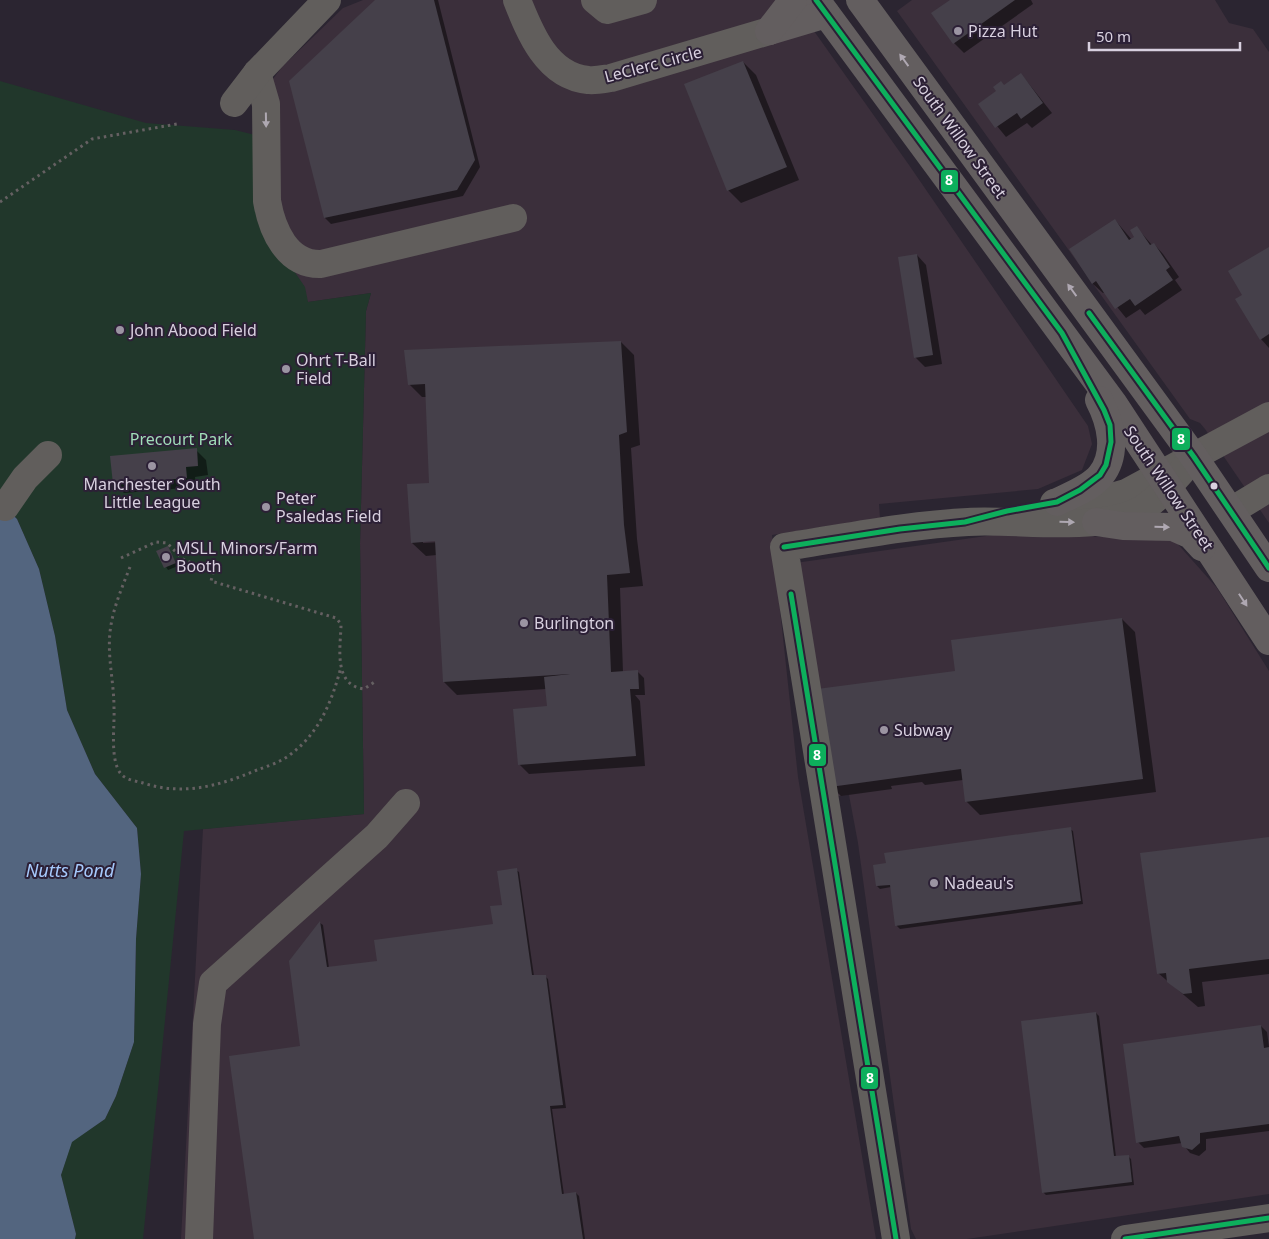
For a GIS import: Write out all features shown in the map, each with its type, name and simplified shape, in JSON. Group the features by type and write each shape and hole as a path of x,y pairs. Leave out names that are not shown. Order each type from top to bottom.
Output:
{"main road":[{"path":"769,32 793,0"},
{"name":"South Willow Street","path":"860,0 1194,457 1269,568"},
{"path":"769,32 821,7"},
{"name":"South Willow Street","path":"821,7 1113,403 1269,641"},
{"path":"1057,502 1080,490 1100,475 1106,466 1111,442 1110,425 1104,410 1062,333"},
{"path":"1096,522 1122,526 1173,527 1183,530 1191,535 1225,573"}],"street":[{"path":"234,103 257,73 326,0"},
{"name":"LeClerc Circle","path":"518,0 536,42 549,61 567,75 588,80 611,78 769,32"},
{"path":"595,0 607,10 643,0"},
{"path":"257,73 266,104 267,201 269,214 278,236 292,256 308,265 320,264 512,218"},
{"path":"896,1239 784,547 966,522 1096,522 1120,518 1139,511 1164,480 1194,457 1269,416"},
{"path":"5,507 25,478 48,455"},
{"path":"966,522 1007,510 1057,502 1105,499 1164,480"},
{"path":"1231,511 1269,488"},
{"path":"199,1239 207,1024 213,983 377,836 406,803"},
{"path":"1125,1239 1269,1218"}],"path":[{"path":"0,202 92,139 177,124"},
{"path":"121,558 156,542 167,543 184,559 213,572 211,581 340,620 341,667 324,718 292,753 281,760 230,782 200,789 167,790 128,779 121,774 116,762 114,708 108,649 111,623 130,567"},
{"path":"341,667 350,684 359,688 364,689 376,681"}],"shaded area":[{"path":"363,0 792,0 909,165 1088,426 1092,444 1082,470 1038,489 879,504 880,518 772,535 798,777 876,1239 181,1239 203,829 364,814 360,544 366,311 371,293 308,302 281,252 255,103 282,67 343,8"},
{"path":"912,0 1215,0 1229,23 1253,29 1269,52 1269,523 1205,429 1200,423 1190,419 897,11"},
{"path":"1035,529 1051,534 1175,541 1217,588 1269,671 1269,1194 967,1239 916,1239 911,1229 858,843 849,795 831,797 795,563"}],"green space":[{"name":"Precourt Park","path":"0,81 146,123 235,130 255,135 281,252 305,287 308,302 371,293 366,311 360,544 364,814 184,831 143,1239 75,1239 76,1234 61,1175 71,1142 105,1119 116,1096 134,1042 136,939 141,874 137,828 95,774 67,710 55,636 39,569 17,519 0,500"}],"water":[{"name":"Nutts Pond","path":"0,502 17,519 39,569 55,636 67,710 95,774 137,828 141,874 136,939 134,1042 116,1096 105,1119 72,1142 61,1175 76,1234 75,1239 0,1239"}],"building":[{"path":"375,0 434,0 475,160 457,190 324,218 289,81"},
{"name":"Pizza Hut","path":"950,0 1015,0 953,44 931,13"},
{"path":"743,61 787,167 727,191 684,84"},
{"path":"1021,73 1043,103 1021,119 1017,113 995,128 978,104 996,91 993,87 1001,81 1004,85"},
{"path":"1115,219 1129,240 1134,237 1130,230 1137,226 1150,245 1154,243 1170,267 1166,270 1173,280 1135,306 1130,299 1115,309 1096,281 1092,284 1069,249"},
{"path":"1269,247 1269,334 1260,340 1235,299 1242,295 1228,271"},
{"path":"917,254 933,355 914,358 898,257"},
{"path":"621,341 627,432 619,435 624,525 630,573 607,575 611,672 638,670 639,689 630,689 636,756 518,765 513,709 547,706 544,677 570,674 443,682 435,541 411,543 407,484 429,483 425,384 408,385 404,350"},
{"name":"Manchester South Little League","path":"197,448 198,466 186,467 187,478 113,484 110,456"},
{"name":"MSLL Minors/Farm Booth","path":"168,546 176,563 164,568 156,551"},
{"path":"1122,618 1143,779 965,802 961,769 830,787 817,689 955,671 951,640"},
{"path":"1071,827 1081,901 895,926 890,885 876,886 873,865 886,863 884,853"},
{"path":"1269,837 1269,959 1189,969 1192,993 1183,994 1167,982 1166,973 1157,974 1140,853"},
{"path":"517,868 532,975 546,975 563,1105 550,1106 562,1194 576,1192 583,1239 254,1239 229,1056 300,1046 289,961 320,921 327,967 377,961 374,940 493,924 490,906 502,905 497,871"},
{"path":"1096,1012 1114,1156 1129,1155 1132,1182 1042,1193 1021,1021"},
{"path":"1261,1025 1264,1048 1269,1047 1269,1124 1200,1133 1200,1143 1192,1150 1182,1147 1179,1136 1136,1143 1123,1044"}],"transit line":[{"name":"8","path":"784,547 900,529 965,522 1007,511 1057,502 1080,490 1100,475 1106,465 1111,442 1110,425 1104,410 1062,333 816,0"},
{"name":"8","path":"1089,313 1194,457 1269,568"},
{"name":"8","path":"791,594 896,1239"},
{"name":"8","path":"1125,1239 1269,1218"}],"place":[{"name":"Pizza Hut","path":"958,31"},
{"name":"John Abood Field","path":"120,330"},
{"name":"Ohrt T-Ball Field","path":"286,369"},
{"name":"Manchester South Little League","path":"152,466"},
{"name":"Peter Psaledas Field","path":"266,507"},
{"name":"MSLL Minors/Farm Booth","path":"166,557"},
{"name":"Burlington","path":"524,623"},
{"name":"Subway","path":"884,730"},
{"name":"Nadeau's","path":"934,883"}]}
